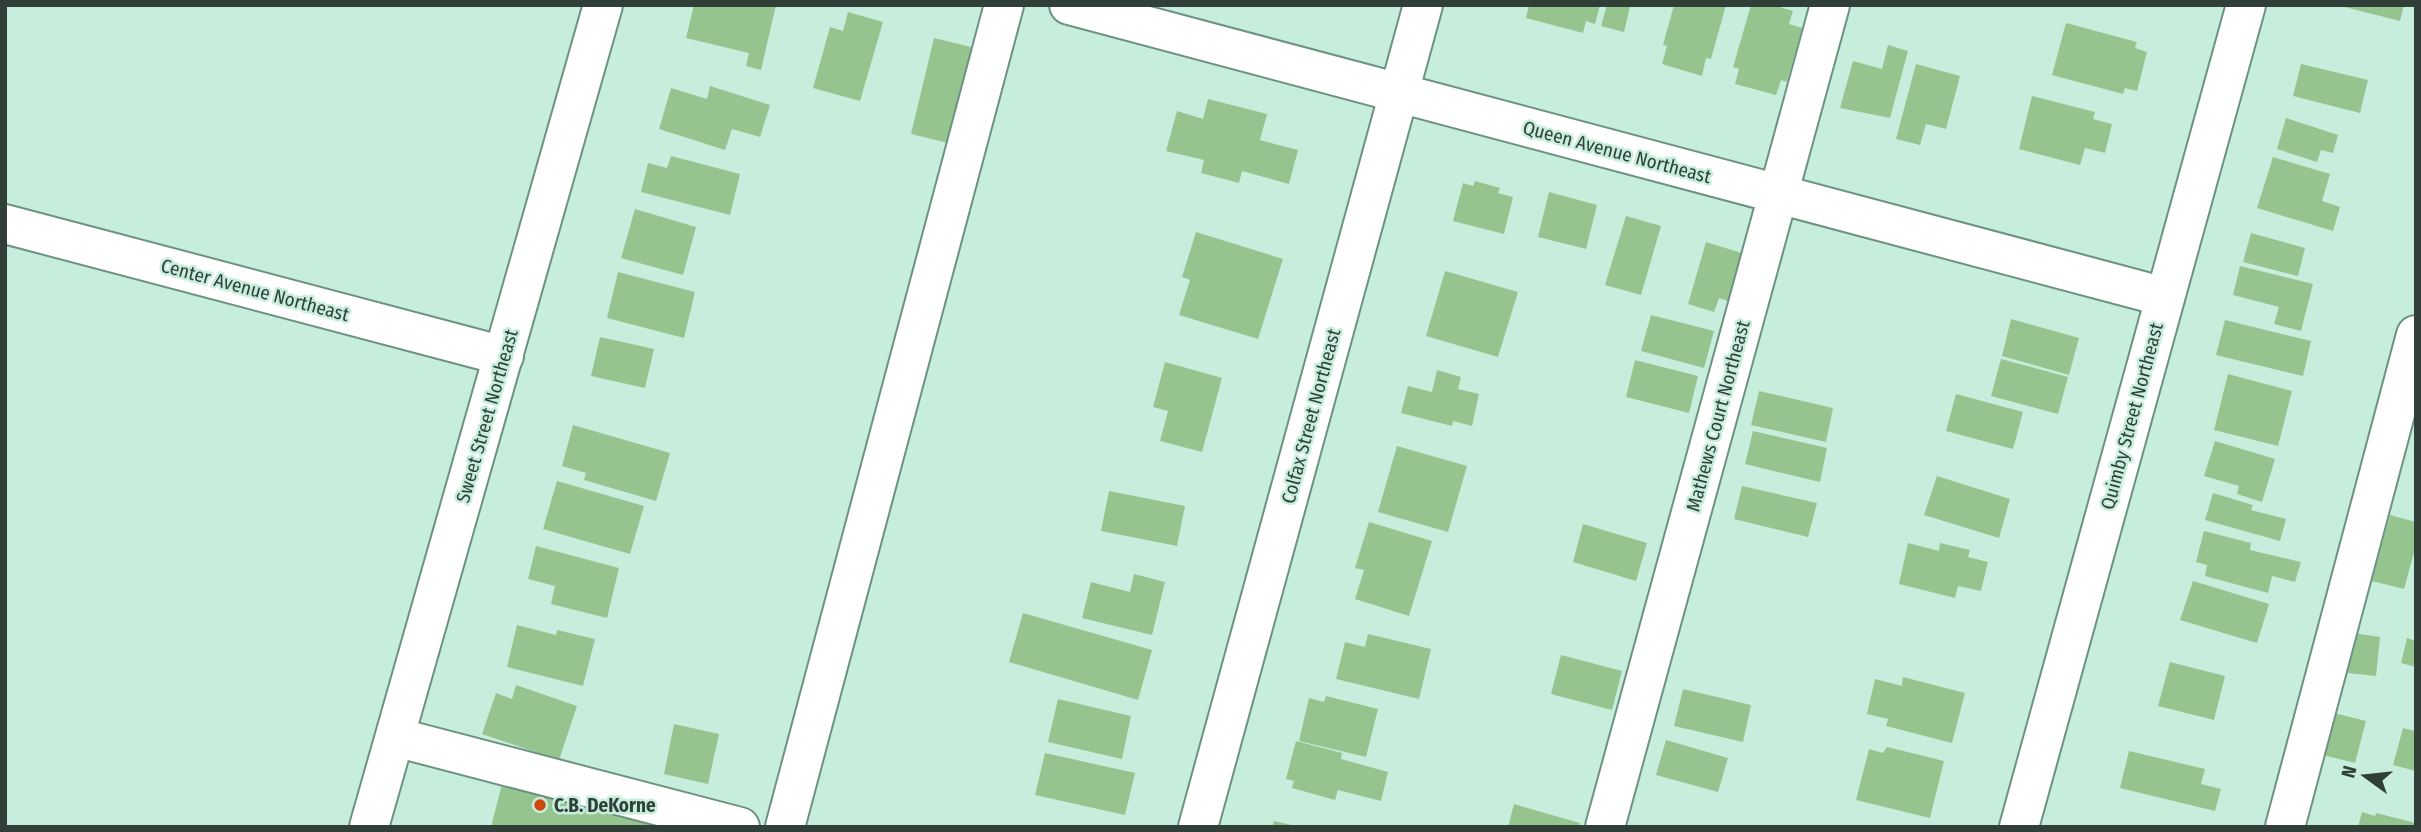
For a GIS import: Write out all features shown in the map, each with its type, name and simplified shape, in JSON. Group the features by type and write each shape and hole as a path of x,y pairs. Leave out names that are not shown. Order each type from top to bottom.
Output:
{"street":[{"name":"Sweet Street Northeast","path":"369,827 603,5"},
{"path":"785,827 1004,5"},
{"name":"Queen Avenue Northeast","path":"1069,5 2165,297"},
{"name":"Colfax Street Northeast","path":"1198,827 1423,5"},
{"name":"Mathews Court Northeast","path":"1605,827 1830,5"},
{"name":"Quimby Street Northeast","path":"2019,827 2246,5"},
{"name":"Center Avenue Northeast","path":"5,224 504,356"},
{"path":"2285,827 2416,335"},
{"path":"395,737 740,827"}],"building":[{"path":"694,5 776,5 761,70 746,66 749,53 686,38"},
{"path":"1529,5 1600,5 1595,24 1586,21 1583,33 1526,18"},
{"path":"1607,5 1630,7 1624,32 1601,26"},
{"path":"1674,5 1726,5 1711,59 1706,58 1702,76 1662,64 1667,46 1663,45"},
{"path":"1751,5 1773,5 1793,11 1789,24 1802,28 1787,82 1781,80 1776,95 1735,84 1739,69 1733,67"},
{"path":"2337,5 2404,5 2400,21"},
{"path":"848,12 883,22 860,101 813,88 830,27 843,31"},
{"path":"2066,23 2137,42 2135,48 2147,52 2137,91 2125,88 2123,94 2052,75"},
{"path":"934,38 975,48 952,144 911,134"},
{"path":"1888,45 1908,51 1890,118 1840,108 1853,61 1882,69"},
{"path":"1916,64 1960,76 1946,129 1926,124 1920,145 1896,139"},
{"path":"2301,64 2368,80 2360,113 2293,96"},
{"path":"710,86 770,105 760,137 732,129 725,150 659,129 671,88 707,99"},
{"path":"2032,96 2095,112 2093,119 2112,124 2105,153 2085,148 2080,165 2019,149"},
{"path":"1208,99 1267,114 1260,140 1298,150 1289,184 1242,171 1239,183 1201,173 1204,160 1166,151 1177,111 1203,119"},
{"path":"2286,118 2338,135 2333,153 2321,150 2317,162 2277,149"},
{"path":"671,156 740,174 730,215 641,192 648,163 667,168"},
{"path":"2273,157 2330,174 2322,201 2340,207 2333,231 2257,208"},
{"path":"1475,181 1500,188 1498,193 1513,197 1504,234 1453,221 1463,183 1473,186"},
{"path":"1549,192 1597,205 1586,249 1538,237"},
{"path":"635,209 696,227 683,275 621,258"},
{"path":"1626,216 1661,226 1641,295 1605,285"},
{"path":"1196,232 1283,259 1258,339 1179,315 1190,280 1182,277"},
{"path":"2251,233 2305,248 2298,276 2243,262"},
{"path":"1706,242 1745,254 1731,302 1719,298 1714,312 1688,304"},
{"path":"2240,266 2313,284 2301,331 2274,324 2279,307 2233,295"},
{"path":"1445,271 1518,292 1498,357 1426,336"},
{"path":"618,272 695,292 684,338 607,318"},
{"path":"1651,315 1714,331 1704,368 1641,351"},
{"path":"2011,319 2079,338 2069,375 2002,356"},
{"path":"2225,320 2311,341 2303,376 2216,355"},
{"path":"600,337 654,349 645,388 591,376"},
{"path":"2001,359 2068,377 2058,414 1991,396"},
{"path":"1635,360 1698,376 1689,413 1626,397"},
{"path":"1165,362 1222,378 1202,452 1160,441 1168,411 1153,407"},
{"path":"1437,370 1461,377 1458,389 1479,394 1472,426 1453,421 1452,426 1401,413 1408,386 1432,392"},
{"path":"2228,374 2292,391 2278,446 2214,430"},
{"path":"1759,391 1833,408 1826,442 1751,425"},
{"path":"1956,394 2023,412 2013,449 1946,431"},
{"path":"573,425 670,453 656,501 584,480 586,473 562,466"},
{"path":"1753,431 1827,448 1820,482 1745,464"},
{"path":"2215,441 2275,459 2262,502 2237,494 2239,486 2204,476"},
{"path":"1397,446 1467,466 1448,532 1378,512"},
{"path":"1937,476 2010,499 1999,538 1924,515"},
{"path":"557,481 644,506 630,554 543,529"},
{"path":"1742,486 1817,503 1808,537 1734,519"},
{"path":"1109,491 1185,506 1177,546 1101,531"},
{"path":"2213,493 2253,505 2251,510 2286,519 2280,541 2205,520"},
{"path":"2390,515 2416,522 2416,545 2404,589 2372,581"},
{"path":"1369,522 1432,541 1409,616 1355,599 1364,570 1355,568"},
{"path":"1583,524 1647,543 1636,581 1573,562"},
{"path":"2204,531 2251,543 2250,550 2301,562 2295,582 2272,576 2268,593 2205,576 2207,565 2196,562"},
{"path":"1908,543 1939,551 1940,543 1970,550 1968,557 1988,562 1981,591 1958,586 1955,598 1899,584"},
{"path":"536,546 619,568 607,618 551,604 555,586 528,579"},
{"path":"1134,574 1165,582 1152,635 1082,618 1091,582 1130,592"},
{"path":"2193,581 2269,604 2257,643 2180,620"},
{"path":"1023,613 1152,650 1138,700 1009,662"},
{"path":"517,625 556,635 557,630 595,639 583,686 507,667"},
{"path":"2353,633 2380,637 2376,676 2348,673"},
{"path":"1368,634 1431,649 1419,699 1336,679 1345,642 1365,647"},
{"path":"2407,638 2416,641 2416,667 2401,663"},
{"path":"1561,655 1622,671 1612,710 1551,694"},
{"path":"2170,662 2225,676 2214,720 2158,706"},
{"path":"1903,677 1965,693 1952,743 1886,726 1888,719 1867,714 1875,679 1902,686"},
{"path":"516,685 577,706 559,760 482,734 496,693 512,699"},
{"path":"1683,689 1751,705 1743,742 1674,726"},
{"path":"1326,696 1378,709 1366,757 1299,741 1309,698 1324,702"},
{"path":"1058,699 1131,716 1122,759 1048,742"},
{"path":"2330,712 2366,721 2355,763 2319,754"},
{"path":"674,724 719,734 708,784 664,774"},
{"path":"2403,728 2416,731 2416,771 2393,765"},
{"path":"1666,740 1728,758 1718,792 1656,775"},
{"path":"1296,741 1342,753 1341,759 1388,772 1381,801 1338,790 1335,800 1292,788 1294,781 1286,779"},
{"path":"1887,747 1944,761 1930,818 1856,800 1869,749 1883,753"},
{"path":"2129,751 2205,769 2201,784 2221,789 2215,811 2120,788"},
{"path":"1045,753 1135,773 1125,815 1035,795"},
{"name":"C.B. DeKorne","path":"502,784 661,826 661,827 491,827"},
{"path":"1514,804 1580,823 1578,827 1508,827"},
{"path":"2362,812 2416,823 2416,827 2358,827"},
{"path":"1274,821 1296,826 1296,827 1272,827"}],"place":[{"name":"C.B. DeKorne","path":"540,805"}]}
